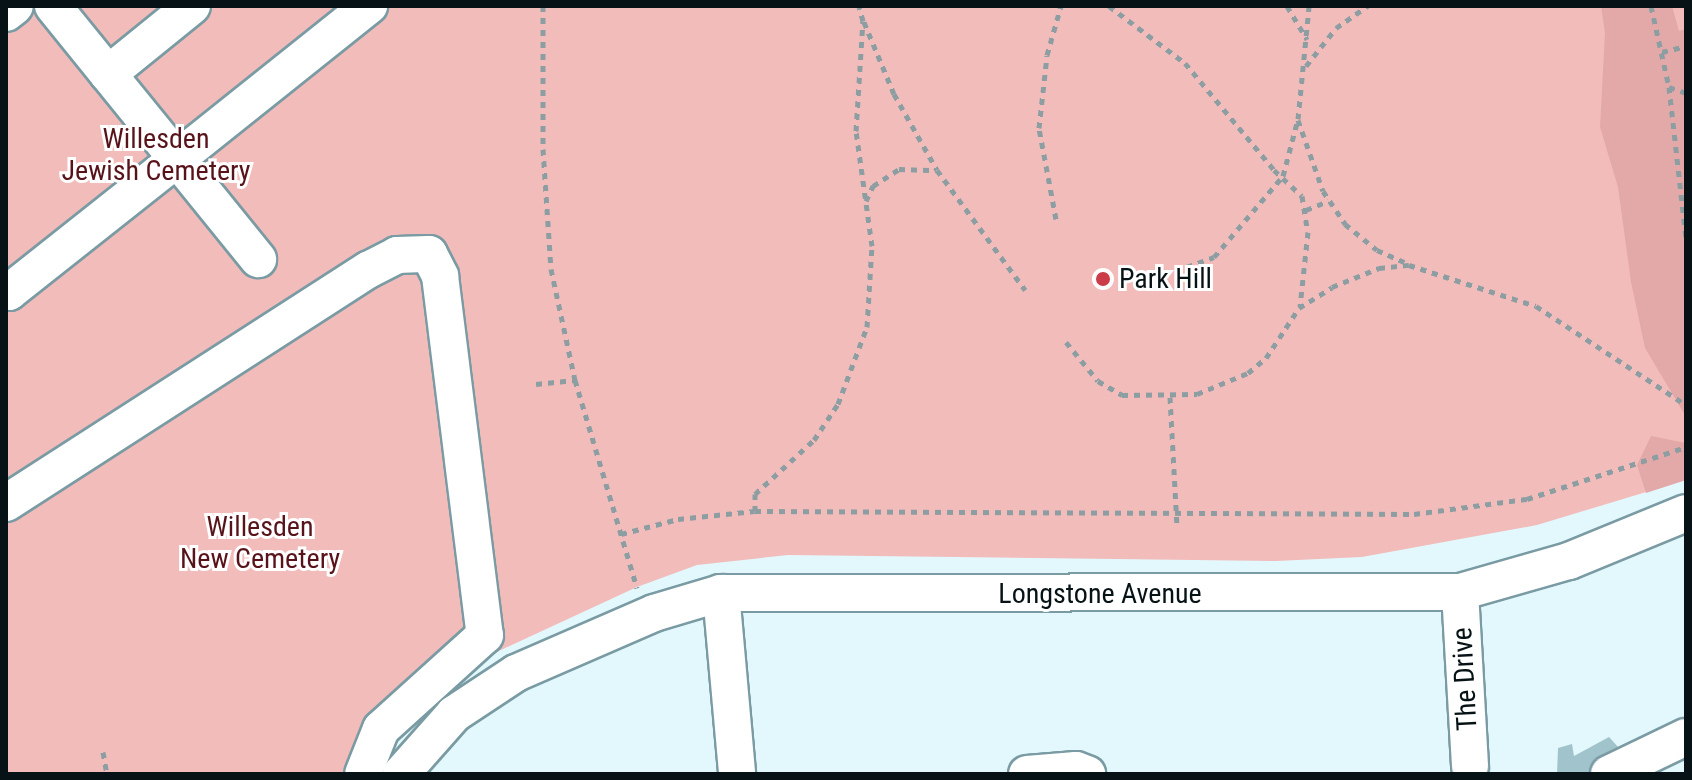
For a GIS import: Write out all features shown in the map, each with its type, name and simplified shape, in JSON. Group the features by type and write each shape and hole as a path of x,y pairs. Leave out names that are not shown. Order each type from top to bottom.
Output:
{"street":[{"path":"6,13 15,6"},
{"path":"53,6 258,259"},
{"path":"108,74 192,6"},
{"path":"6,288 9,292 369,6"},
{"path":"6,503 368,270 397,255 429,254 440,276 485,635 381,729 363,774"},
{"name":"Longstone Avenue","path":"401,774 454,714 516,673 654,613 721,593 1460,592 1569,561 1686,513"},
{"name":"The Drive","path":"1460,592 1470,766"},
{"path":"721,593 737,774"},
{"path":"1609,774 1686,737"},
{"path":"1027,774 1076,770 1087,774"}],"path":[{"path":"543,6 548,244 575,380 639,593"},
{"path":"859,6 894,94 937,170 1025,290"},
{"path":"1056,219 1039,128 1047,55 1061,6"},
{"path":"1109,6 1185,63 1302,196 1306,210 1299,308"},
{"path":"1287,6 1308,42"},
{"path":"1164,275 1214,257 1262,207 1283,176 1298,119 1308,42 1309,6"},
{"path":"1305,66 1336,28 1368,6"},
{"path":"1651,6 1669,87 1686,238"},
{"path":"755,511 755,494 814,440 856,367 873,286 856,131 863,21"},
{"path":"1662,52 1686,46"},
{"path":"1669,87 1686,93"},
{"path":"1298,119 1328,201 1345,224 1377,250 1409,265 1536,306 1686,405"},
{"path":"866,201 873,186 899,169 937,170"},
{"path":"1306,210 1328,201"},
{"path":"1066,342 1110,389 1132,397 1197,394 1248,373 1266,358 1299,308 1357,275 1409,265"},
{"path":"536,384 575,380"},
{"path":"1170,397 1177,528"},
{"path":"621,534 678,519 755,511 1176,513 1464,510 1604,478 1686,447"},
{"path":"103,752 107,774"}],"green space":[{"path":"6,6 1686,6 1686,480 1537,525 1362,557 1276,561 788,555 697,565 637,587 488,656 421,709 373,774 6,774"}],"shaded area":[{"path":"1601,6 1672,6 1679,31 1686,29 1686,417 1645,348 1631,282 1618,187 1600,127 1605,33"},
{"path":"1651,436 1686,443 1686,480 1646,493 1637,465"}],"building":[{"path":"1609,737 1619,748 1589,774 1557,774 1558,748 1572,744 1574,756"}],"place":[{"name":"Park Hill","path":"1103,279"}],"park label":[{"name":"Willesden Jewish Cemetery","path":"156,155"},
{"name":"Willesden New Cemetery","path":"260,543"}]}
